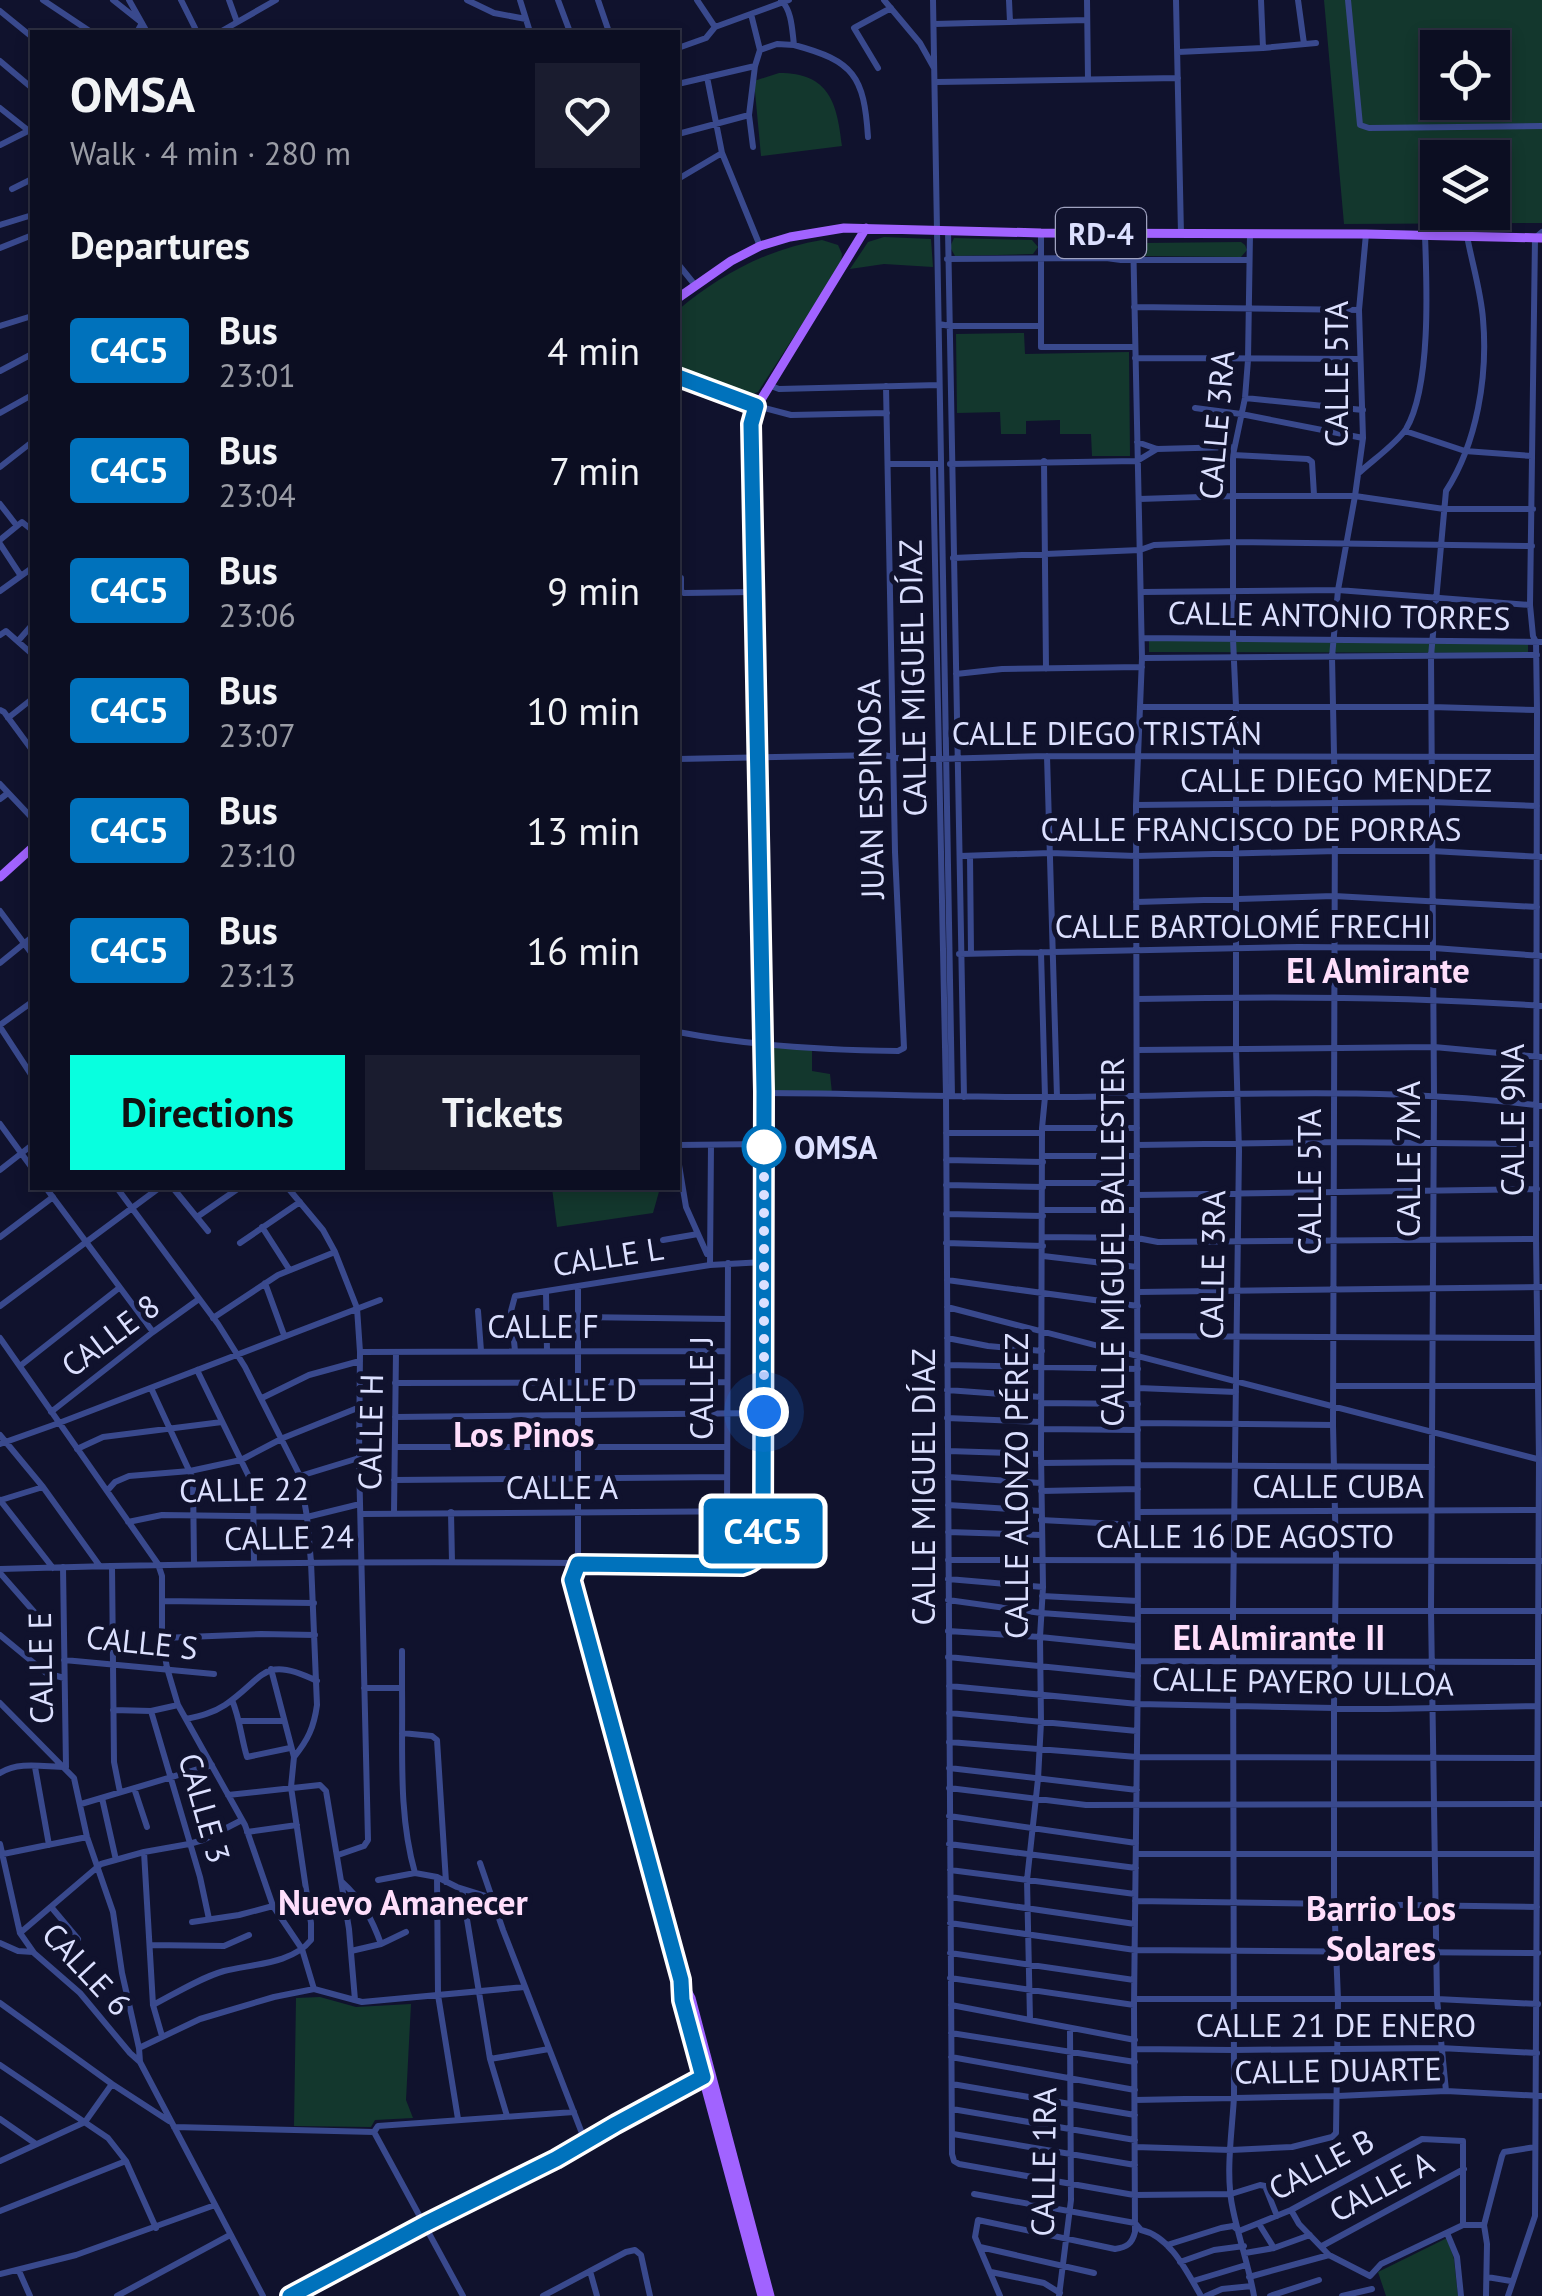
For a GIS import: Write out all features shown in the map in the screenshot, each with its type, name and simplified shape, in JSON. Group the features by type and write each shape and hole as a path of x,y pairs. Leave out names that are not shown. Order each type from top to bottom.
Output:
{"main road":[{"path":"770,2296 682,2000 681,1980 572,1580 578,1564 742,1566 759,1556 763,1540 764,1093 751,424 756,406 866,228"},
{"name":"RD-4","path":"680,296 760,246 830,229 1540,236"},
{"path":"680,378 756,406"},
{"path":"0,876 30,850"},
{"path":"290,2296 556,2159 707,2075"},
{"path":"707,2075 762,2296"}],"street":[{"path":"43,0 88,30"},
{"path":"113,0 142,24"},
{"path":"129,0 146,30"},
{"path":"181,0 196,30"},
{"path":"229,0 237,23"},
{"path":"224,30 276,0"},
{"path":"467,0 494,13 526,19"},
{"path":"520,0 529,30"},
{"path":"558,0 569,30"},
{"path":"598,0 607,30"},
{"path":"696,0 714,26"},
{"path":"884,0 920,43 934,69"},
{"path":"933,0 942,230"},
{"path":"1009,0 1010,22"},
{"path":"1087,0 1088,80"},
{"path":"1176,0 1181,234"},
{"path":"1261,0 1263,48"},
{"path":"1298,0 1304,44"},
{"path":"1348,0 1360,126 1542,126"},
{"path":"714,26 784,1 792,21 794,44"},
{"path":"878,68 854,28 890,8"},
{"path":"0,11 30,35"},
{"path":"751,14 760,50 754,66 749,115 753,147"},
{"path":"934,24 1087,20"},
{"path":"138,30 142,24"},
{"path":"680,47 706,38 714,26"},
{"path":"1178,52 1316,42"},
{"path":"760,50 794,44 839,60 861,89 868,137"},
{"path":"0,61 30,86"},
{"path":"682,83 754,66"},
{"path":"707,77 722,152 760,246"},
{"path":"936,82 1178,78"},
{"path":"0,108 30,129"},
{"path":"680,133 749,115"},
{"path":"0,144 30,130"},
{"path":"680,178 722,152"},
{"path":"12,189 30,180"},
{"path":"0,225 29,216"},
{"name":"CALLE MIGUEL DÍAZ","path":"942,230 950,326 964,1097"},
{"name":"CALLE MIGUEL DÍAZ","path":"942,230 937,464 949,1096"},
{"path":"1041,232 1041,347 1134,347"},
{"name":"CALLE MIGUEL BALLESTER","path":"1068,2238 1126,2248 1134,2240 1135,2222 1136,756 1142,707 1142,638 1133,234"},
{"name":"CALLE 3RA","path":"1250,234 1248,360 1233,451 1239,1143 1231,2194 1254,2296"},
{"name":"CALLE 5TA","path":"1231,2150 1292,2147 1336,2133 1332,657 1338,590 1362,438 1358,359 1366,234"},
{"path":"0,248 30,236"},
{"path":"1359,472 1405,431 1414,408 1423,366 1424,236"},
{"name":"CALLE 7MA","path":"1446,2091 1437,1999 1431,1611 1432,656 1446,490 1466,452 1484,362 1483,317 1467,236"},
{"name":"CALLE 9NA","path":"1508,2296 1535,2216 1539,2177 1539,642 1533,636 1530,605 1540,236"},
{"path":"947,259 1249,260"},
{"path":"680,266 695,285"},
{"path":"1134,308 1359,310"},
{"path":"0,326 30,317"},
{"path":"939,324 1041,326"},
{"path":"0,371 30,355"},
{"path":"1135,358 1358,359"},
{"path":"771,386 779,389 938,385"},
{"name":"JUAN ESPINOSA","path":"763,1045 820,1050 904,1048 886,386"},
{"path":"0,412 30,396"},
{"path":"1244,398 1363,410"},
{"path":"756,406 791,415 886,413"},
{"path":"1196,408 1362,438"},
{"path":"1405,431 1466,452 1532,456"},
{"path":"1137,442 1157,450 1233,451 1308,458 1312,462 1314,496"},
{"path":"0,466 30,444"},
{"path":"888,464 1137,462 1157,450"},
{"path":"1044,462 1046,668"},
{"path":"1139,499 1355,496 1444,509 1533,509"},
{"path":"0,504 17,526"},
{"path":"22,576 0,542 25,522 30,528"},
{"path":"953,558 1234,542 1532,546"},
{"path":"0,591 30,570"},
{"path":"681,578 684,593 753,592"},
{"path":"1141,592 1338,590 1530,605"},
{"path":"18,641 30,627"},
{"path":"0,635 6,631 30,652"},
{"name":"CALLE ANTONIO TORRES","path":"1142,638 1539,642"},
{"path":"956,674 1236,658 1537,655"},
{"path":"8,718 30,701"},
{"path":"1142,707 1538,710"},
{"path":"0,710 30,747"},
{"path":"1046,756 1057,1097"},
{"name":"CALLE DIEGO TRISTÁN","path":"680,758 1536,758"},
{"name":"CALLE MIGUEL DÍAZ","path":"942,759 950,954 946,1280 953,2134"},
{"path":"0,784 30,816"},
{"path":"0,799 8,792"},
{"name":"CALLE DIEGO MENDEZ","path":"1136,805 1432,802 1537,806"},
{"name":"CALLE FRANCISCO DE PORRAS","path":"960,856 1432,851 1540,857"},
{"path":"970,856 971,953"},
{"path":"1136,902 1334,896 1537,907"},
{"path":"0,911 30,952"},
{"path":"0,963 30,940"},
{"name":"CALLE BARTOLOMÉ FRECHI","path":"950,954 1334,947 1434,948 1540,956"},
{"name":"CALLE ALONZO PÉREZ","path":"1030,2020 1026,1880 1040,1748 1043,1586 1040,1426 1045,1097 1041,952"},
{"path":"1137,999 1334,996 1540,1006"},
{"path":"30,1004 0,1026 30,1072"},
{"path":"680,1032 763,1045"},
{"path":"1137,1050 1434,1047 1540,1057"},
{"path":"764,1093 964,1097 1334,1094 1485,1098 1539,1106"},
{"path":"0,1124 30,1165"},
{"path":"946,1134 1137,1128"},
{"path":"680,1146 764,1144"},
{"path":"1137,1145 1536,1144"},
{"path":"710,1265 711,1145"},
{"path":"0,1170 30,1147"},
{"path":"946,1160 1137,1156"},
{"path":"680,1171 686,1207 710,1265"},
{"path":"946,1185 1137,1183"},
{"path":"1137,1195 1537,1189"},
{"path":"48,1190 153,1332"},
{"path":"119,1190 237,1354 300,1476 311,1562 316,1681 314,1723 308,1740 294,1757"},
{"path":"0,1306 156,1190"},
{"path":"175,1190 208,1231"},
{"path":"197,1217 236,1190"},
{"path":"290,1190 323,1230 357,1308 368,1840 364,1846 338,1856"},
{"path":"0,1237 54,1197"},
{"path":"240,1242 300,1202"},
{"path":"946,1214 1138,1210"},
{"path":"262,1227 289,1269"},
{"path":"663,1240 698,1234"},
{"path":"946,1243 1043,1246 1138,1238 1158,1242 1536,1239"},
{"path":"1043,1246 1138,1267"},
{"path":"213,1318 289,1269 335,1252"},
{"name":"CALLE L","path":"516,1351 512,1302 516,1296 710,1265 764,1262"},
{"name":"CALLE J","path":"727,1512 728,1263"},
{"path":"946,1280 1138,1306"},
{"path":"265,1283 284,1336"},
{"path":"578,1287 578,1564"},
{"path":"1138,1292 1539,1287"},
{"path":"20,1366 119,1288"},
{"path":"546,1292 547,1351"},
{"name":"CALLE 8","path":"51,1412 199,1299"},
{"path":"100,1566 2,1440 60,1424 380,1300"},
{"path":"947,1308 1540,1460"},
{"path":"478,1312 480,1351"},
{"path":"578,1316 726,1320"},
{"path":"1138,1336 1537,1338"},
{"path":"0,1338 158,1564 162,1576 162,1638 178,1705 242,1820 273,1906 302,1949 314,1989"},
{"path":"947,1338 1042,1351"},
{"name":"CALLE F","path":"262,1398 360,1356 396,1352 726,1351"},
{"name":"CALLE H","path":"394,1513 396,1352"},
{"path":"947,1365 1138,1370"},
{"path":"198,1370 253,1485 254,1562"},
{"path":"395,1383 726,1382"},
{"path":"1334,1386 1538,1386"},
{"path":"151,1388 194,1479 194,1563"},
{"path":"1138,1388 1236,1392"},
{"path":"947,1390 1041,1400 1138,1404"},
{"path":"107,1492 120,1478 190,1471 241,1460 282,1438 360,1407"},
{"name":"CALLE D","path":"395,1417 764,1412"},
{"path":"947,1418 1040,1426 1333,1425"},
{"path":"77,1449 103,1437 223,1422"},
{"path":"394,1447 726,1447"},
{"path":"948,1451 1138,1463 1432,1467"},
{"path":"300,1476 360,1458"},
{"path":"394,1480 727,1477"},
{"path":"948,1477 1041,1487 1138,1489"},
{"path":"43,1488 0,1500 53,1568"},
{"name":"CALLE 22","path":"128,1522 148,1516 307,1518 360,1504"},
{"path":"948,1505 1138,1525"},
{"name":"CALLE CUBA","path":"1138,1512 1538,1510"},
{"name":"CALLE A","path":"360,1514 764,1511"},
{"path":"451,1512 452,1562"},
{"path":"948,1532 1041,1535"},
{"name":"CALLE 16 DE AGOSTO","path":"948,1560 1540,1561"},
{"name":"CALLE 24","path":"0,1571 254,1562 578,1564"},
{"path":"112,1566 114,1762 120,1792"},
{"name":"CALLE E","path":"63,1567 66,1767"},
{"path":"0,1571 36,1614"},
{"path":"948,1579 1043,1586"},
{"path":"1042,1596 1138,1601"},
{"path":"948,1600 1042,1614 1138,1620"},
{"path":"162,1601 314,1603"},
{"path":"1138,1610 1539,1611"},
{"path":"948,1631 1138,1647"},
{"path":"0,1635 46,1674 65,1678"},
{"path":"162,1638 315,1636"},
{"path":"402,1651 403,1806 415,1874"},
{"path":"948,1658 1138,1676"},
{"name":"CALLE S","path":"64,1660 214,1674"},
{"path":"1138,1661 1537,1662"},
{"path":"186,1719 222,1708 271,1669 290,1670 316,1681"},
{"path":"153,2004 222,1972 273,1961 302,1949 311,1940 292,1787 294,1757 271,1669"},
{"name":"CALLE PAYERO ULLOA","path":"948,1686 1138,1704 1334,1708 1537,1706"},
{"path":"364,1688 402,1688"},
{"path":"232,1700 241,1721 246,1757 290,1748"},
{"path":"0,1702 74,1778 87,1837 113,1912 140,2062 263,2296"},
{"path":"114,1710 178,1705"},
{"name":"CALLE 3","path":"151,1710 210,1919"},
{"path":"949,1713 1138,1731"},
{"path":"241,1721 284,1721"},
{"path":"402,1734 438,1740 446,1882"},
{"path":"949,1742 1137,1757 1537,1758"},
{"path":"81,1804 212,1764"},
{"path":"0,1773 25,1765 66,1767"},
{"path":"35,1767 48,1845"},
{"path":"949,1768 1137,1790"},
{"path":"228,1795 324,1787 342,1882 355,2000"},
{"path":"134,1788 147,1827"},
{"path":"949,1788 1086,1805 1540,1804"},
{"path":"102,1798 116,1860"},
{"path":"949,1816 1136,1843"},
{"path":"20,1934 99,1867 144,1852 203,1840 242,1820"},
{"path":"247,1832 297,1824"},
{"path":"3,1854 87,1837"},
{"name":"CALLE 6","path":"0,1844 20,1934 34,1952 80,1993 140,2062"},
{"path":"950,1844 1136,1868"},
{"path":"144,1852 153,2004 162,2036"},
{"path":"1136,1854 1537,1854"},
{"path":"480,1864 585,2141"},
{"path":"950,1870 1135,1897 1538,1907"},
{"path":"378,1880 415,1874 436,1877 491,1898"},
{"path":"436,1877 438,1995 458,2120"},
{"path":"342,1882 371,1916 381,1944"},
{"path":"462,1889 490,2059 507,2116"},
{"path":"950,1897 1135,1924"},
{"path":"192,1922 273,1906"},
{"path":"52,1908 78,1939"},
{"path":"950,1922 1135,1950 1538,1952"},
{"path":"351,1951 381,1944 406,1932"},
{"path":"151,1945 224,1946 250,1935"},
{"path":"0,1943 18,1951 34,1952"},
{"path":"950,1953 1134,1980"},
{"path":"950,1978 1134,2002 1437,1999 1538,2004"},
{"path":"139,2048 200,2019 314,1989 362,2002 525,1988"},
{"path":"0,2003 172,2124 374,2132"},
{"name":"CALLE 21 DE ENERO","path":"951,2004 1135,2045 1233,2050 1440,2048 1537,2053"},
{"name":"CALLE 1RA","path":"1061,2295 1070,2212 1070,2028"},
{"path":"951,2033 1135,2062"},
{"path":"490,2059 549,2048"},
{"path":"952,2057 1135,2090"},
{"path":"0,2065 108,2138 121,2151 156,2228"},
{"path":"0,2161 84,2122 112,2084"},
{"path":"952,2084 1135,2115"},
{"name":"CALLE DUARTE","path":"1135,2100 1446,2091 1539,2096"},
{"path":"952,2109 1135,2143 1231,2150"},
{"path":"374,2132 378,2126 574,2112"},
{"path":"0,2118 37,2145"},
{"path":"374,2132 463,2296"},
{"path":"1135,2165 953,2134 952,2154 959,2164 1134,2194 1231,2194 1260,2185 1265,2186 1277,2216"},
{"name":"CALLE B","path":"1167,2245 1221,2228 1233,2226 1239,2231 1259,2224 1425,2139 1462,2139 1464,2169"},
{"path":"1486,2296 1484,2225 1502,2156 1504,2152 1538,2144"},
{"path":"0,2211 126,2161"},
{"path":"1463,2225 1464,2169"},
{"name":"CALLE A","path":"1322,2246 1464,2169"},
{"path":"974,2194 1135,2222 1167,2245 1204,2296 1329,2256"},
{"path":"0,2274 76,2256 215,2205"},
{"path":"1292,2210 1299,2224 1329,2256 1370,2276"},
{"path":"1535,2216 1542,2226"},
{"path":"1000,2296 975,2237 978,2220 1068,2238"},
{"path":"1259,2224 1274,2248"},
{"path":"1370,2276 1382,2264 1463,2225 1484,2225"},
{"path":"1447,2233 1457,2258 1461,2296"},
{"path":"117,2296 230,2235"},
{"path":"1180,2262 1214,2250 1274,2248 1310,2235"},
{"path":"979,2247 1094,2272"},
{"path":"543,2296 635,2250 641,2255 650,2296"},
{"path":"1193,2281 1246,2265"},
{"path":"19,2271 30,2296"},
{"path":"590,2271 598,2296"},
{"path":"990,2272 1044,2283 1061,2295"},
{"path":"1342,2296 1372,2292 1370,2276"},
{"path":"1486,2277 1512,2281"},
{"path":"1270,2296 1319,2280"},
{"path":"565,2285 572,2296"}],"green space":[{"path":"1324,0 1542,0 1542,223 1510,223 1510,140 1420,140 1420,224 1344,224"},
{"path":"779,73 796,74 820,84 833,104 842,146 761,156 754,81"},
{"path":"884,237 931,239 933,267 884,264 850,269 868,242"},
{"path":"954,238 1032,240 1038,247 1033,254 955,256 950,247"},
{"path":"822,240 838,245 841,264 758,392 745,397 680,374 680,308 745,265"},
{"path":"1241,242 1247,250 1241,257 1143,256 1139,249 1144,243"},
{"path":"1024,333 1025,354 1129,352 1130,456 1092,456 1091,434 1060,434 1060,420 1026,421 1026,434 1001,434 1000,412 957,413 956,334"},
{"path":"1149,638 1528,642 1528,653 1149,652"},
{"path":"763,1045 812,1049 812,1071 830,1074 832,1093 764,1093"},
{"path":"552,1190 659,1190 653,1213 557,1227"},
{"path":"320,1997 356,2007 411,2004 406,2100 413,2118 375,2120 371,2127 294,2126 296,1998"},
{"path":"1447,2238 1458,2296 1386,2296 1378,2272"}],"bus line":[{"name":"C4C5","path":"290,2296 556,2159 703,2077 682,2000 681,1980 572,1580 578,1564 742,1566 759,1556 763,1540 764,1091 751,424 756,406 680,378"}],"place":[{"name":"OMSA","path":"764,1147"}],"district":[{"name":"El Almirante","path":"1378,970"},
{"name":"Los Pinos","path":"524,1434"},
{"name":"El Almirante II","path":"1279,1637"},
{"name":"Nuevo Amanecer","path":"403,1902"},
{"name":"Barrio Los Solares","path":"1381,1928"}],"route":[{"path":"764,1147 764,1412"}]}
